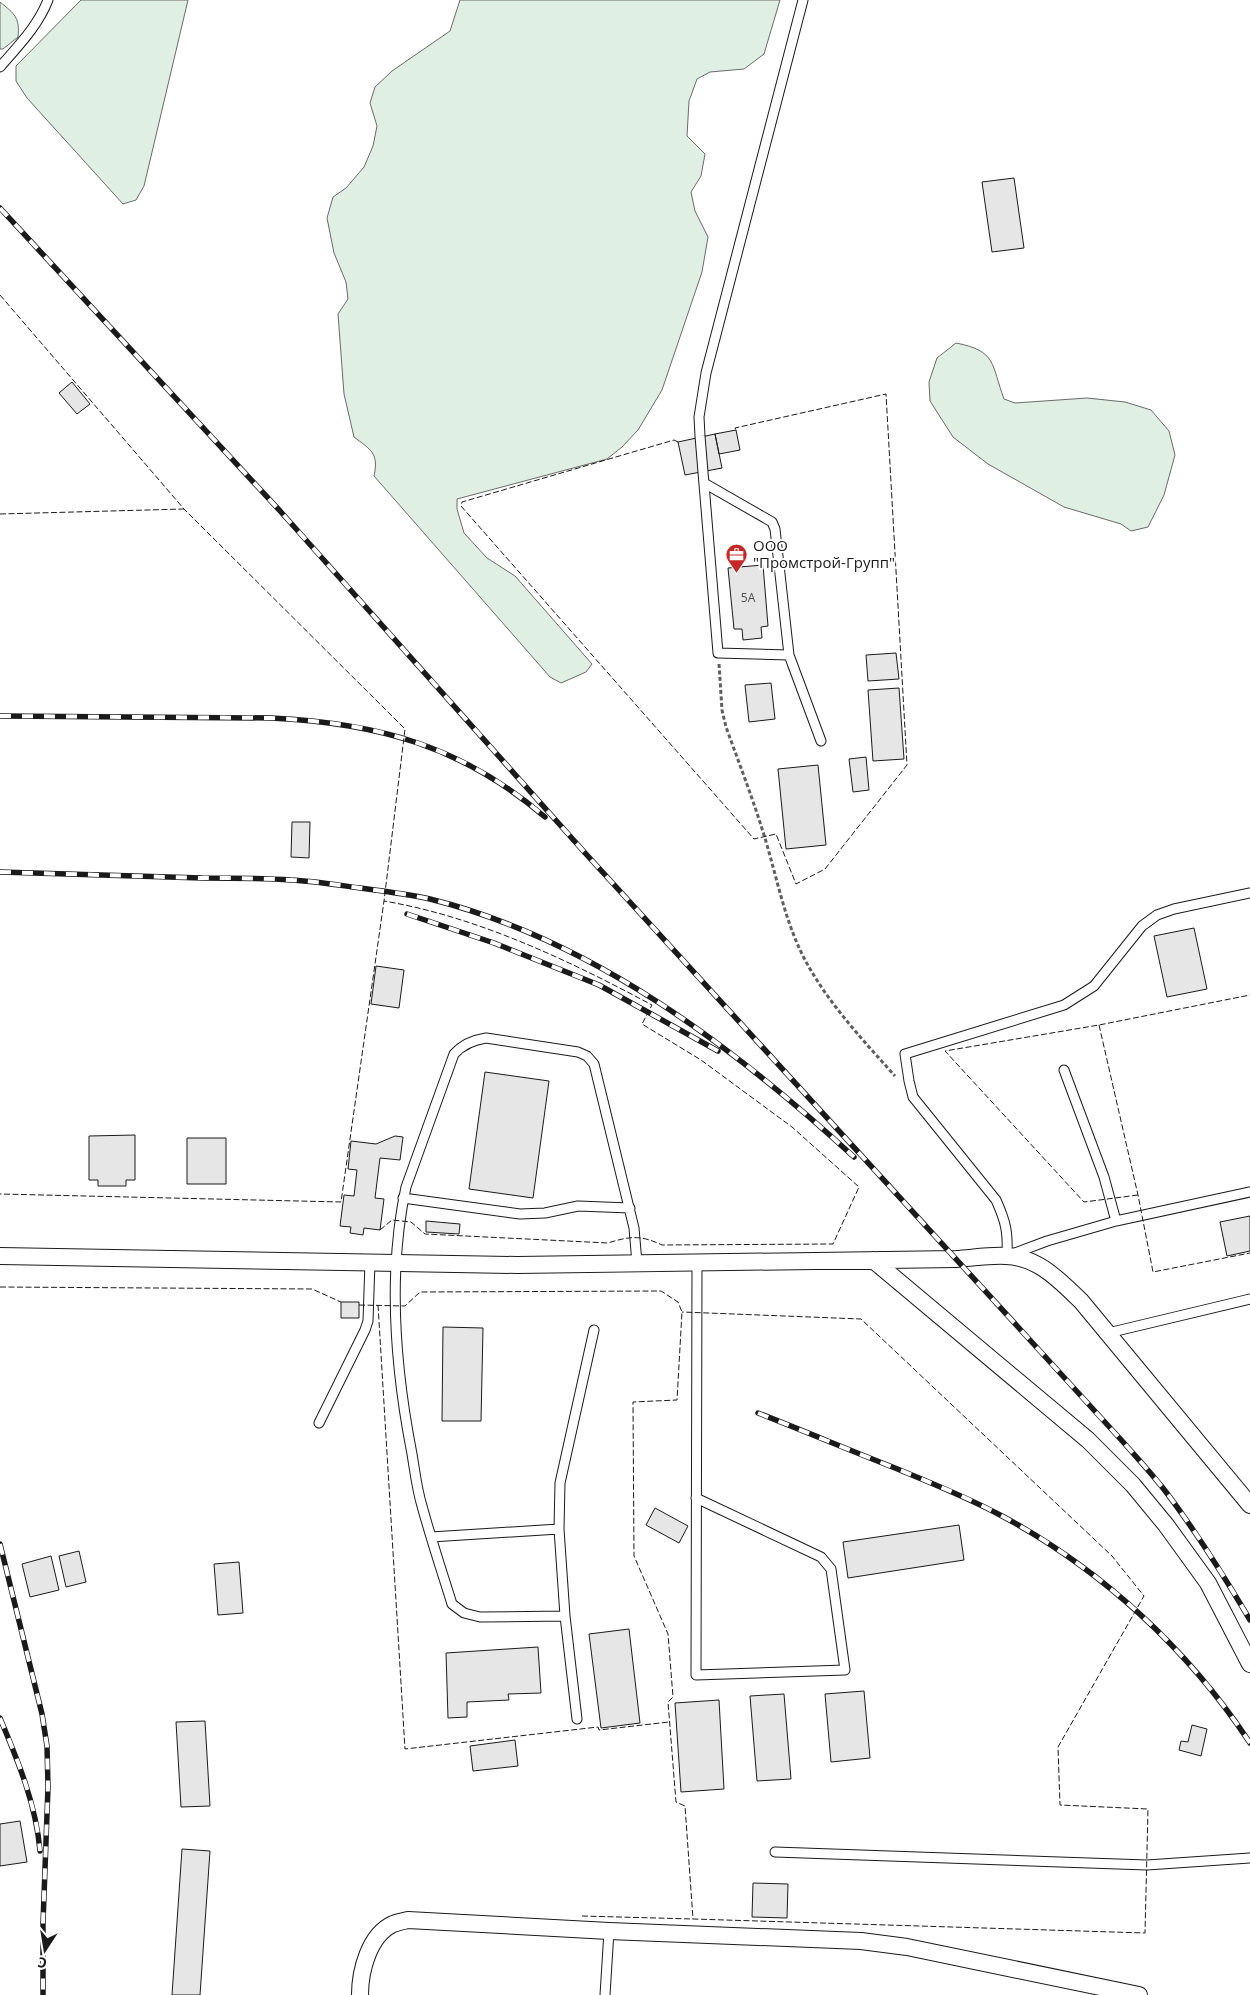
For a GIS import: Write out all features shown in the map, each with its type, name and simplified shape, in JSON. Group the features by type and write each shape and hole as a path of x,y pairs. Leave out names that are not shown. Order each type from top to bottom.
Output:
{"street":[{"path":"0,1256 517,1265 873,1260 1007,1256 1028,1260 1058,1279 1081,1301 1250,1505"},
{"path":"873,1260 1088,1440 1133,1485 1166,1525 1208,1583 1250,1664"},
{"path":"360,1995 361,1975 366,1957 382,1932 392,1924 408,1920 609,1931 861,1941 907,1947 1139,1995"}],"lane":[{"path":"0,67 40,19 48,0"},
{"path":"789,656 718,653 699,416 706,373 803,0"},
{"path":"704,483 772,522 775,529 789,656 821,741"},
{"path":"1250,893 1174,909 1157,915 1142,926 1094,986 1064,1006 905,1054 908,1081 914,1097 996,1200 1005,1219 1008,1234 1007,1256 1047,1241 1116,1221 1250,1192"},
{"path":"565,1616 480,1617 464,1613 452,1604 421,1505 406,1420 395,1306 396,1262 403,1198 454,1054 467,1043 486,1038 578,1052 587,1056 594,1064 630,1208 636,1238 637,1263"},
{"path":"1064,1070 1104,1177 1116,1221"},
{"path":"403,1198 520,1214 545,1213 578,1206 630,1208"},
{"path":"319,1424 365,1330 368,1320 370,1262"},
{"path":"696,1498 822,1557 831,1569 845,1670 696,1675 696,1498 697,1262"},
{"path":"1108,1333 1250,1299"},
{"path":"577,1719 565,1616 559,1529 560,1483 594,1330"},
{"path":"431,1537 559,1529"},
{"path":"775,1852 1147,1865 1250,1858"},
{"path":"605,1995 609,1931"}],"path":[{"path":"718,653 722,710 726,727 762,828 785,915 794,936 805,959 851,1027 914,1097"}],"green space":[{"path":"81,0 188,0 144,186 136,200 123,204 27,98 16,81 16,66"},
{"path":"460,0 780,0 764,54 744,69 710,72 697,79 689,101 687,136 705,154 701,176 691,192 695,211 708,237 702,272 662,390 638,430 607,459 457,499 457,509 464,533 487,558 515,576 592,664 586,672 561,683 550,677 374,476 374,457 369,449 354,437 344,394 338,314 348,299 346,282 334,253 327,218 333,197 346,188 364,167 373,146 377,126 370,103 375,87 392,71 450,31"},
{"path":"0,2 13,13 18,25 18,37 3,49 0,49"},
{"path":"956,343 979,350 986,355 994,368 1004,399 1015,403 1087,398 1125,402 1151,410 1169,431 1175,455 1164,495 1148,527 1131,531 1121,524 1064,507 988,464 953,437 930,401 929,382 937,358"}],"building":[{"path":"1014,178 1024,248 992,252 982,182"},
{"path":"72,382 90,404 77,414 59,393"},
{"path":"736,430 740,450 719,454 715,434"},
{"path":"715,434 722,468 685,475 678,442"},
{"path":"763,565 768,626 761,627 762,638 743,640 742,629 734,629 728,568"},
{"path":"896,653 899,679 868,681 866,655"},
{"path":"771,683 775,719 749,722 745,685"},
{"path":"899,688 904,759 873,761 868,690"},
{"path":"866,757 869,790 853,792 849,759"},
{"path":"818,765 826,845 786,849 778,769"},
{"path":"292,822 310,822 309,858 291,857"},
{"path":"1194,928 1207,989 1167,997 1154,936"},
{"path":"376,966 404,970 399,1008 371,1004"},
{"path":"485,1072 549,1081 533,1198 469,1189"},
{"path":"135,1135 135,1180 126,1180 126,1186 98,1186 98,1180 89,1180 89,1136"},
{"path":"395,1136 403,1137 400,1160 380,1158 375,1198 384,1199 380,1230 364,1228 363,1235 350,1233 351,1227 340,1226 344,1195 354,1196 357,1170 348,1169 351,1141 376,1144"},
{"path":"187,1138 226,1138 226,1184 187,1184"},
{"path":"1250,1216 1250,1251 1227,1256 1220,1222"},
{"path":"426,1221 460,1224 459,1234 426,1232"},
{"path":"341,1302 359,1302 359,1318 341,1318"},
{"path":"443,1327 483,1328 481,1421 442,1421"},
{"path":"655,1508 688,1526 679,1543 646,1525"},
{"path":"959,1525 964,1560 848,1578 843,1542"},
{"path":"79,1551 86,1582 66,1587 59,1556"},
{"path":"51,1556 59,1590 30,1597 22,1564"},
{"path":"239,1562 243,1613 218,1615 214,1564"},
{"path":"629,1629 640,1723 601,1728 589,1634"},
{"path":"538,1647 541,1693 508,1694 509,1700 467,1702 467,1717 448,1718 446,1653"},
{"path":"864,1691 870,1758 831,1762 825,1694"},
{"path":"784,1694 791,1779 757,1781 750,1696"},
{"path":"719,1700 724,1789 681,1792 675,1703"},
{"path":"205,1721 210,1806 181,1807 176,1722"},
{"path":"1192,1725 1207,1729 1201,1756 1179,1750 1181,1741 1188,1742"},
{"path":"515,1740 518,1766 473,1771 470,1746"},
{"path":"20,1821 27,1862 0,1866 0,1824"},
{"path":"182,1849 210,1851 200,1995 172,1995"},
{"path":"753,1883 788,1884 787,1918 752,1917"}],"railway":[{"path":"0,208 281,512 586,854 1140,1461 1189,1523 1250,1620"},
{"path":"0,716 271,718 347,726 383,733 417,743 450,756 482,772 514,793 545,817"},
{"path":"0,872 257,878 308,881 421,897 490,917 547,941 603,969 657,1002 710,1038 760,1076 854,1157"},
{"path":"407,914 494,943 599,985 718,1051"},
{"path":"758,1413 949,1490 1039,1537 1108,1586 1140,1614 1199,1675 1226,1708 1250,1743"},
{"path":"0,1544 42,1714 47,1746 48,1787 43,1923 43,1995"},
{"path":"0,1718 20,1767 35,1816 40,1851"}],"fence":[{"path":"0,295 184,509 405,729 384,901 341,1202 0,1194"},
{"path":"678,442 674,440 462,502 461,506 754,839 776,834 796,884 825,869 907,765 886,394 735,428 736,430"},
{"path":"0,514 184,509"},
{"path":"380,1230 392,1220 411,1222 425,1234 608,1243 623,1239 641,1238 662,1245 833,1244 859,1187 792,1127 701,1060 642,1024 652,1005 588,972 522,942 454,918 384,901"},
{"path":"1138,1195 1084,1202 945,1051 1099,1025 1250,995"},
{"path":"1099,1025 1138,1195 1153,1272 1250,1253"},
{"path":"0,1287 312,1289 341,1302"},
{"path":"359,1305 405,1306 420,1292 661,1291 678,1302 682,1312 677,1400 633,1402 634,1556 668,1634 673,1697 668,1702 676,1802 685,1806 693,1919 1145,1933 1148,1809 1060,1805 1058,1747 1144,1596 1112,1556 861,1319 682,1312"},
{"path":"378,1305 405,1749 598,1727 599,1730 669,1722"},
{"path":"582,1916 693,1919"}],"place":[{"name":"ООО \"Промстрой-Групп\"","path":"737,573"}]}
